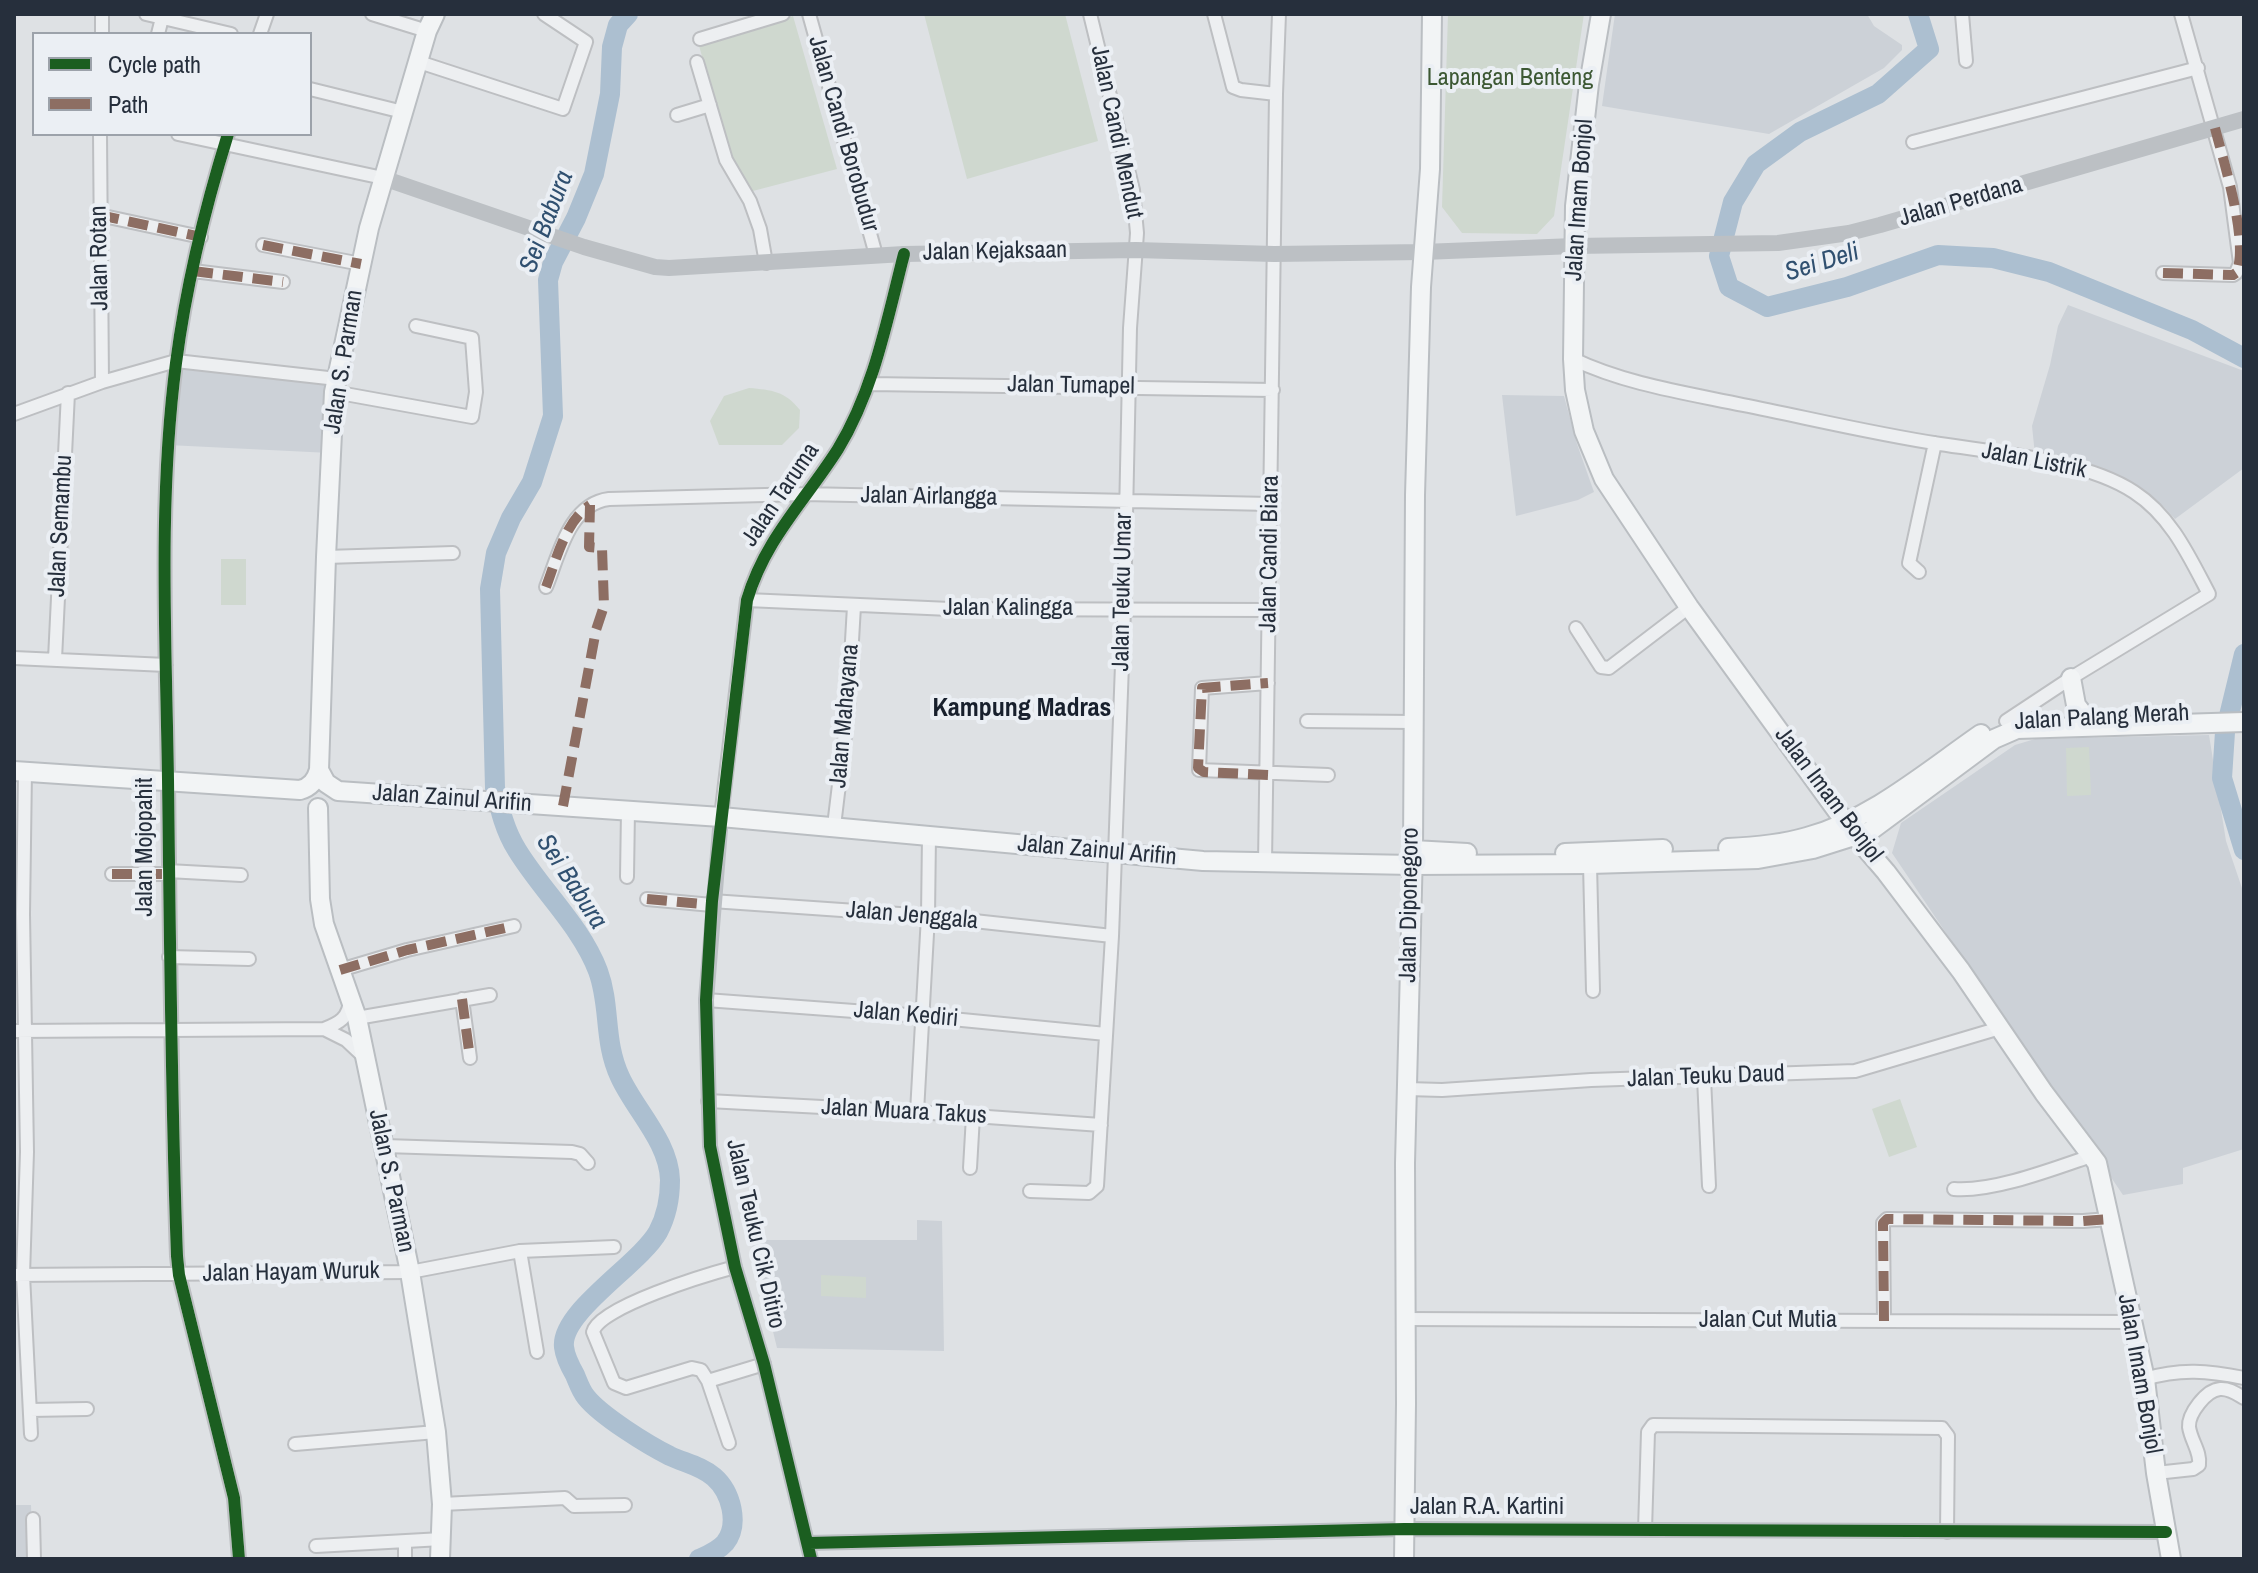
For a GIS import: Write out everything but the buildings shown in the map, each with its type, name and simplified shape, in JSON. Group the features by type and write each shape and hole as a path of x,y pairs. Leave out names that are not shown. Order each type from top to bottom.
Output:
{"main road":[{"name":"Jalan Diponegoro","path":"1404,1559 1415,495 1423,252 1430,169 1432,14"},
{"name":"Jalan Imam Bonjol","path":"1601,14 1579,164 1574,246 1573,359 1575,390 1584,431 1601,472 1689,607 2097,1163 2145,1379 2156,1473 2171,1559"},
{"name":"Jalan S. Parman","path":"319,770 326,557 336,386 361,264 383,178 431,22"},
{"path":"2071,678 2076,705 2086,718"},
{"name":"Jalan Palang Merah","path":"1850,830 1889,817 1994,739 2017,729 2244,713"},
{"name":"Jalan Palang Merah","path":"1850,830 1874,808 1991,727 2006,721 2086,718 2244,722"},
{"path":"300,790 318,808 326,798 338,791 326,783 319,770"},
{"path":"19,771 300,790 312,784 319,770"},
{"name":"Jalan Zainul Arifin","path":"338,791 834,826 1224,862 1265,858 1512,853 1616,857 1756,846 1850,830"},
{"name":"Jalan S. Parman","path":"318,808 322,911 357,1018 410,1272 436,1432 442,1504 440,1559"},
{"path":"1886,872 1880,852 1889,817"},
{"name":"Jalan Zainul Arifin","path":"1413,857 1590,864 1616,857"}],"street":[{"path":"146,14 223,32"},
{"path":"372,14 431,22"},
{"path":"419,62 563,109 586,42 544,14"},
{"path":"700,39 783,14"},
{"name":"Jalan Candi Borobudur","path":"809,14 876,255"},
{"name":"Jalan Candi Mendut","path":"1090,14 1133,190 1136,250"},
{"path":"1214,14 1230,83 1241,90 1276,94"},
{"name":"Jalan Candi Biara","path":"1265,858 1279,14"},
{"path":"1962,14 1966,61"},
{"path":"2163,273 2233,275 2240,279 2238,231 2230,187 2181,14"},
{"path":"697,62 726,160 750,201 760,229 766,263"},
{"path":"1913,142 2198,68"},
{"path":"312,89 403,112"},
{"path":"677,115 710,105"},
{"name":"Jalan Perdana","path":"1574,246 1778,243 1849,233 2244,119"},
{"name":"Jalan Rotan","path":"100,136 102,382"},
{"path":"202,136 227,138 383,178"},
{"name":"Jalan Mojopahit","path":"227,138 193,271 176,361 165,510 166,665 169,957 179,1275 234,1498 239,1559"},
{"name":"Jalan Kejaksaan","path":"383,178 584,247 655,267 904,254 1136,250 1274,254 1574,246"},
{"path":"99,215 201,237"},
{"path":"263,245 361,264"},
{"name":"Jalan Teuku Umar","path":"1030,1191 1089,1193 1098,1182 1112,936 1124,610 1128,387 1136,250"},
{"name":"Jalan Taruma","path":"721,817 747,600 753,580 777,533 838,449 870,384 904,254"},
{"path":"193,271 283,282"},
{"path":"14,414 68,393 176,361 336,386 472,417 476,392 472,338 416,326"},
{"name":"Jalan Listrik","path":"1573,359 1614,376 2107,476 2136,493 2178,535 2209,594 2006,721"},
{"name":"Jalan Tumapel","path":"870,384 1273,390"},
{"name":"Jalan Semambu","path":"55,659 68,393"},
{"path":"1919,572 1909,563 1935,443"},
{"name":"Jalan Airlangga","path":"546,587 567,533 583,510 609,499 804,494 1270,504"},
{"path":"326,557 453,553"},
{"name":"Jalan Kalingga","path":"747,600 854,606 1269,610"},
{"name":"Jalan Mahayana","path":"834,826 848,710 854,606"},
{"path":"1576,628 1601,667 1609,668 1689,607"},
{"path":"14,658 166,665"},
{"path":"1268,683 1202,688 1198,768 1204,772 1328,775"},
{"path":"1307,721 1414,722"},
{"path":"19,771 19,1275 31,1434"},
{"path":"627,877 628,810"},
{"name":"Jalan Teuku Cik Ditiro","path":"721,817 706,1000 710,1146 735,1267 764,1364 810,1551"},
{"path":"917,1112 928,916 929,835"},
{"path":"1590,864 1593,991"},
{"path":"112,874 241,875"},
{"name":"Jalan Jenggala","path":"647,899 928,916 1112,936"},
{"path":"340,970 407,950 514,926"},
{"path":"169,957 249,959"},
{"path":"20,1031 324,1029 347,1014 350,994"},
{"path":"357,1018 490,995"},
{"path":"462,999 470,1058"},
{"name":"Jalan Kediri","path":"706,1000 1106,1034"},
{"name":"Jalan Teuku Daud","path":"1407,1089 1442,1090 1591,1080 1855,1071 2000,1028"},
{"path":"324,1029 346,1040 366,1060"},
{"path":"1704,1078 1709,1186"},
{"name":"Jalan Muara Takus","path":"708,1101 1101,1125"},
{"path":"970,1168 973,1116"},
{"path":"385,1146 572,1152 581,1155 588,1163"},
{"path":"1954,1189 1975,1188 2037,1174 2091,1156"},
{"path":"1884,1321 1883,1223 1887,1219 2109,1219"},
{"name":"Jalan Hayam Wuruk","path":"19,1275 410,1272 520,1251 614,1247"},
{"path":"520,1251 537,1352"},
{"path":"729,1443 708,1381 701,1370 692,1368 626,1388 618,1387 593,1332 599,1320 668,1287 735,1267"},
{"name":"Jalan Cut Mutia","path":"1405,1319 2132,1322"},
{"path":"708,1381 764,1364"},
{"path":"2145,1379 2186,1370 2244,1378"},
{"path":"2156,1473 2193,1469 2199,1465 2200,1458 2189,1423 2210,1392 2221,1389 2244,1398"},
{"path":"30,1410 87,1409"},
{"path":"1645,1530 1648,1432 1653,1425 1942,1428 1948,1436 1947,1532"},
{"path":"295,1444 436,1432"},
{"path":"442,1504 565,1498 574,1506 625,1505"},
{"path":"33,1519 34,1559"},
{"name":"Jalan R.A. Kartini","path":"810,1551 1404,1529 2166,1532"},
{"path":"316,1546 442,1539"},
{"path":"405,1542 405,1559"}],"shaded area":[{"path":"1615,14 1867,14 1874,26 1902,45 1902,50 1884,68 1769,134 1602,106"},
{"path":"2068,305 2244,371 2244,468 2175,519 2164,507 2107,475 2035,455 2032,426 2058,326"},
{"path":"177,361 337,379 330,453 168,445"},
{"path":"1502,395 1564,396 1594,492 1578,500 1516,516"},
{"path":"2209,735 2226,841 2244,894 2244,1149 2183,1168 2183,1184 2123,1195 1892,853 1901,823 2015,745 2035,739"},
{"path":"917,1220 942,1221 944,1351 777,1348 751,1240 917,1240"},
{"path":"14,1505 31,1505 33,1559 14,1559"}],"green space":[{"path":"924,14 1065,14 1098,141 967,179"},
{"name":"Lapangan Benteng","path":"1448,14 1584,14 1554,216 1537,234 1462,233 1442,207"},
{"path":"793,16 837,169 749,192 735,174 698,42"},
{"path":"749,388 778,393 800,410 799,428 782,445 719,445 710,421 724,396"},
{"path":"221,559 246,559 246,605 221,605"},
{"path":"2089,747 2091,795 2067,796 2066,748"},
{"path":"1900,1099 1917,1147 1889,1157 1872,1109"},
{"path":"821,1275 866,1277 866,1298 821,1296"}],"waterway":[{"name":"Sei Babura","path":"628,14 618,25 612,47 610,94 594,174 553,262 548,280 553,416 532,482 511,518 496,553 490,589 495,788 513,843 591,955 605,997 615,1064 626,1089 658,1139 670,1180 667,1207 658,1232 574,1319 566,1333 564,1347 581,1389 593,1405 650,1445 698,1467 720,1483 732,1508 730,1535 719,1548 699,1559"},
{"name":"Sei Deli","path":"1918,14 1929,49 1878,94 1800,132 1756,164 1733,202 1719,256 1729,287 1767,307 1847,287 1938,255 1993,258 2049,272 2192,330 2244,358"},
{"name":"Sei Deli","path":"2244,654 2225,732 2222,778 2244,850"}],"marked path":[{"path":"2215,128 2238,223 2240,243 2236,273"},
{"path":"99,215 201,237"},
{"path":"263,245 361,264"},
{"path":"193,271 283,282"},
{"path":"2163,273 2236,273"},
{"path":"546,587 568,531 590,505"},
{"path":"563,806 596,630 604,606 602,548 589,547 590,505"},
{"path":"1268,683 1202,688 1198,768 1204,772 1268,775"},
{"path":"112,874 168,874"},
{"path":"647,899 712,905"},
{"path":"340,970 407,950 514,926"},
{"path":"462,999 470,1058"},
{"path":"1884,1321 1883,1223 1887,1219 2109,1219"}],"cycle path":[{"path":"227,136 197,247 180,334 170,415 164,571 177,1256 179,1275 234,1498 239,1559"},
{"path":"811,1559 764,1364 735,1267 710,1146 706,1000 712,901 747,600 764,558 838,449 861,403 878,354 904,254"},
{"path":"809,1543 1404,1529 2166,1532"}],"district":[{"name":"Kampung Madras","path":"1022,709"}]}
